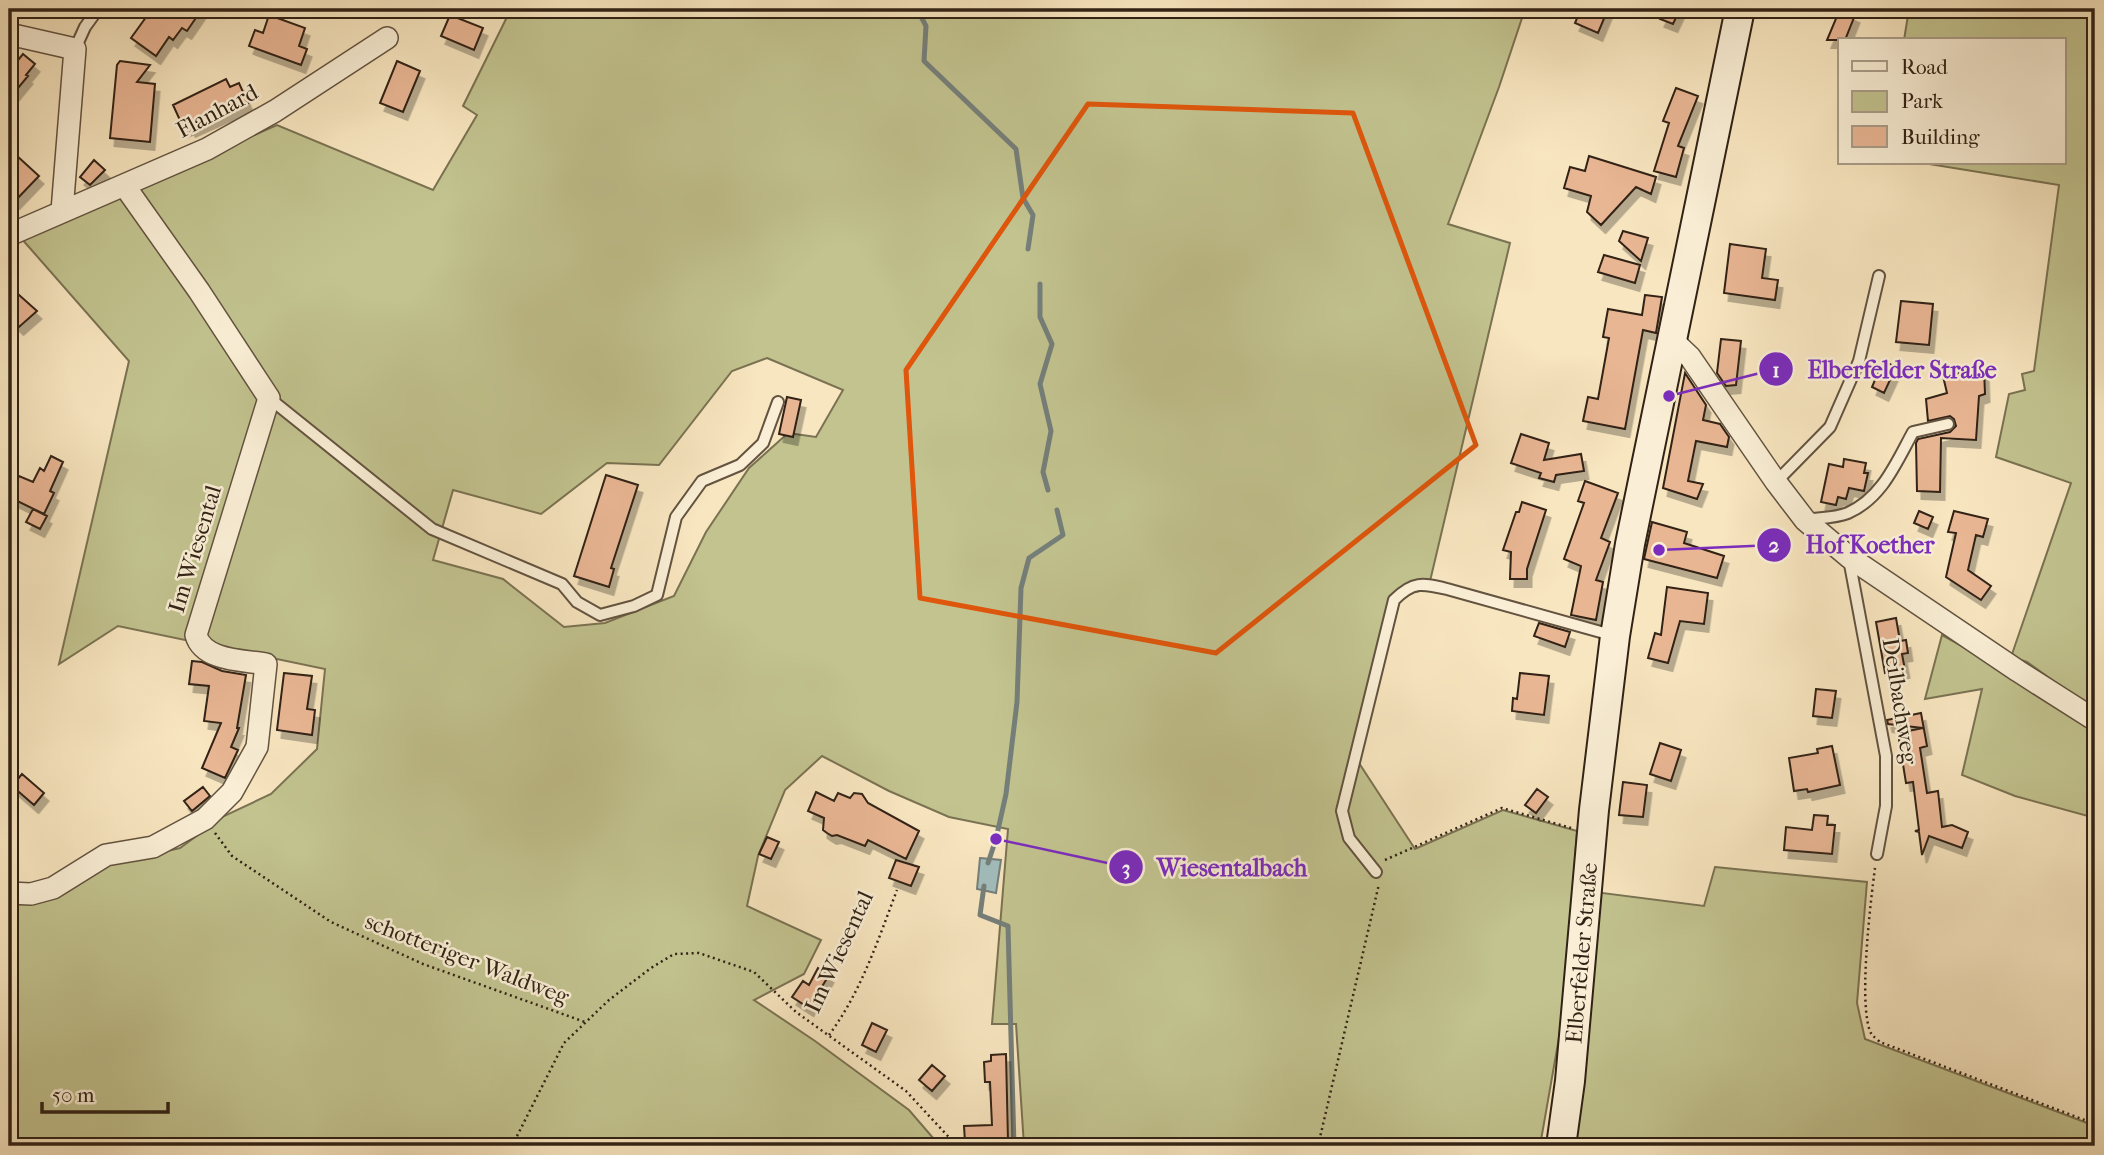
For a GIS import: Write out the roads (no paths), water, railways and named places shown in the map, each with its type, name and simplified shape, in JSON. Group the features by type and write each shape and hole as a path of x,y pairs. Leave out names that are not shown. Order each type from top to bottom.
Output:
{"main road":[{"name":"Elberfelder Straße","path":"1562,1146 1594,810 1615,636 1630,544 1740,9"}],"street":[{"path":"9,34 75,49 62,211"},
{"name":"Flanhard","path":"9,235 218,143 275,111 387,38"},
{"path":"124,185 199,291 269,398"},
{"path":"1672,340 1690,358 1805,520 1849,556 2095,720"},
{"name":"Im Wiesental","path":"9,893 31,894 52,888 106,855 153,847 205,819 232,793 257,747 266,664 211,654 199,645 196,635 269,398"}],"lane":[{"path":"75,49 85,27 98,9"},
{"path":"1776,482 1830,427 1859,361 1879,276"},
{"path":"269,398 432,529 562,584 577,602 600,615 634,606 657,595 676,517 702,481 740,465 763,443 778,402"},
{"path":"1805,520 1846,514 1868,502 1885,482 1913,432 1948,424"},
{"name":"Deilbachweg","path":"1849,556 1886,756 1885,806 1877,855"},
{"path":"1378,873 1349,838 1342,811 1394,600 1405,589 1422,583 1615,636"}],"water":[{"path":"980,858 1001,860 996,893 977,889"}],"waterway":[{"path":"917,9 926,26 924,61 1016,149 1023,198 1033,215 1028,249"},
{"path":"1040,284 1040,317 1052,344 1040,384 1051,431 1043,472 1048,490"},
{"path":"988,863 1006,794 1017,702 1021,588 1029,558 1063,535 1057,510"},
{"path":"984,886 980,915 1008,926 1014,1146"}],"place":[{"name":"Elberfelder Straße","path":"1669,396"},
{"name":"Hof Koether","path":"1659,550"},
{"name":"Wiesentalbach","path":"996,839"}]}
